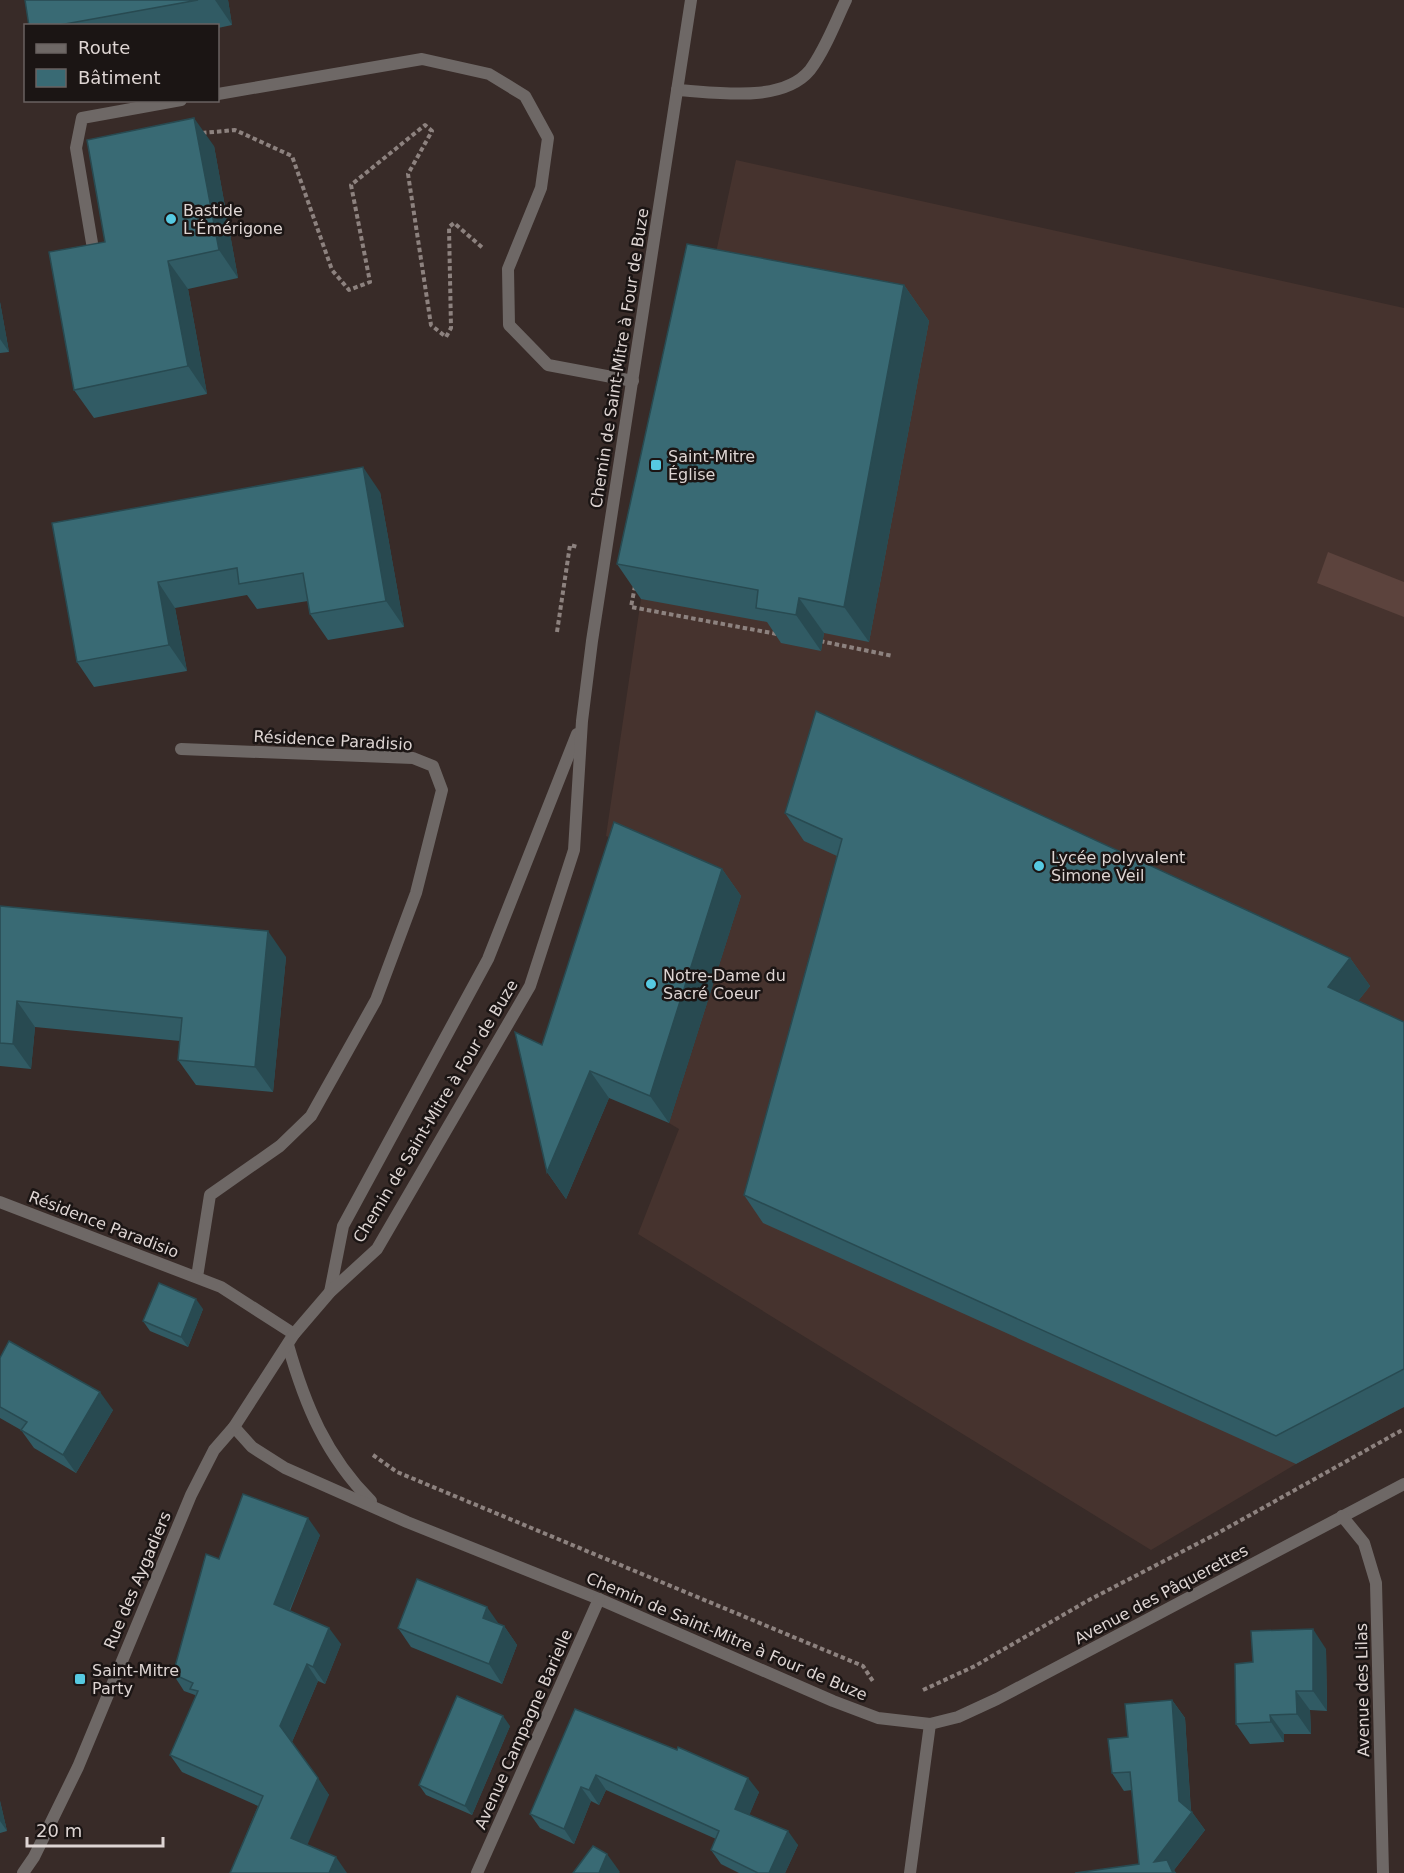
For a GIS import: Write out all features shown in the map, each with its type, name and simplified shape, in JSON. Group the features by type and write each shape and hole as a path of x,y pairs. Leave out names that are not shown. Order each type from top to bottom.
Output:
{"street":[{"name":"Chemin de Saint-Mitre à Four de Buze","path":"376,1507 346,1476 327,1448 298,1380 291,1340 330,1292 377,1249 530,986 574,850 582,721 605,551 691,0"},
{"path":"677,90 753,94 789,86 809,70 846,0"},
{"path":"219,94 422,59 489,74 525,96 548,138 541,188 508,269 509,325 548,365 633,381"},
{"path":"92,243 76,148 82,118 171,102"},
{"name":"Chemin de Saint-Mitre à Four de Buze","path":"330,1292 343,1226 488,959 582,721"},
{"name":"Résidence Paradisio","path":"181,749 413,758 433,766 442,790 416,893 376,1000 311,1116 280,1146 210,1195 197,1276"},
{"name":"Résidence Paradisio","path":"0,1202 221,1287 291,1340"},
{"name":"Rue des Aygadiers","path":"22,1873 34,1857 78,1767 191,1496 214,1450 234,1427 291,1340"},
{"name":"Chemin de Saint-Mitre à Four de Buze","path":"234,1427 252,1447 285,1468 407,1522 599,1599 833,1701 879,1718 930,1724"},
{"name":"Avenue des Pâquerettes","path":"930,1724 958,1717 997,1699 1404,1484"},
{"name":"Avenue des Lilas","path":"1342,1516 1364,1543 1376,1583 1383,1873"},
{"name":"Avenue Campagne Barielle","path":"477,1873 599,1599"},
{"path":"910,1873 930,1724"}],"path":[{"path":"201,134 235,130 292,156 332,270 349,290 370,282 351,184 425,125 432,131 408,174 431,326 446,337 451,328 449,227 454,223 508,269"},
{"path":"637,577 631,607 782,635"},
{"path":"813,640 893,656"},
{"path":"920,1691 929,1689 975,1666 1087,1601 1218,1533 1404,1429"},
{"path":"365,1446 397,1472 863,1666 874,1684 884,1687"}],"shaded area":[{"name":"Lycée polyvalent Simone Veil","path":"736,160 1404,308 1404,1407 1296,1464 1151,1550 638,1234 679,1129 669,1123 741,896 606,836 641,599"},
{"path":"1328,552 1404,582 1404,617 1317,583"}],"building":[{"path":"25,0 198,0 65,24 29,24"},
{"path":"194,118 219,250 168,261 188,366 74,390 49,252 105,242 87,140"},
{"path":"687,244 904,285 844,607 799,598 796,615 756,608 758,590 617,564"},
{"path":"363,467 386,601 310,614 303,573 239,584 237,568 158,582 169,645 77,662 52,523"},
{"path":"816,711 1350,958 1328,987 1404,1022 1404,1369 1276,1436 744,1195 842,839 785,813"},
{"name":"Notre-Dame du Sacré Coeur","path":"614,822 722,869 650,1096 590,1071 547,1172 515,1032 542,1045"},
{"path":"0,906 268,931 255,1067 178,1060 182,1018 17,1001 13,1044 0,1043"},
{"path":"159,1283 196,1299 181,1337 143,1321"},
{"path":"9,1341 100,1392 63,1455 21,1430 27,1422 0,1407 0,1358"},
{"path":"243,1494 308,1518 274,1604 329,1628 313,1667 307,1664 280,1726 318,1778 291,1838 336,1857 329,1873 230,1873 263,1796 170,1755 198,1691 190,1689 193,1683 173,1674 206,1554 219,1559"},
{"path":"417,1579 487,1607 483,1618 504,1626 489,1664 398,1628"},
{"path":"1313,1629 1313,1691 1296,1691 1297,1714 1270,1715 1271,1722 1236,1724 1235,1664 1253,1662 1251,1631"},
{"path":"457,1696 503,1716 465,1806 419,1785"},
{"path":"1172,1700 1179,1801 1192,1812 1154,1862 1167,1860 1173,1873 1075,1873 1139,1864 1130,1772 1112,1773 1108,1739 1128,1737 1125,1704"},
{"path":"575,1709 677,1750 678,1747 748,1778 735,1809 788,1831 769,1873 758,1873 711,1850 719,1831 596,1775 589,1790 581,1787 564,1829 530,1814"},
{"path":"593,1846 607,1854 599,1873 573,1873"}],"place":[{"name":"Bastide L'Émérigone","path":"171,219"},
{"name":"Saint-Mitre Église","path":"656,465"},
{"name":"Lycée polyvalent Simone Veil","path":"1039,866"},
{"name":"Notre-Dame du Sacré Coeur","path":"651,984"},
{"name":"Saint-Mitre Party","path":"80,1679"}]}
